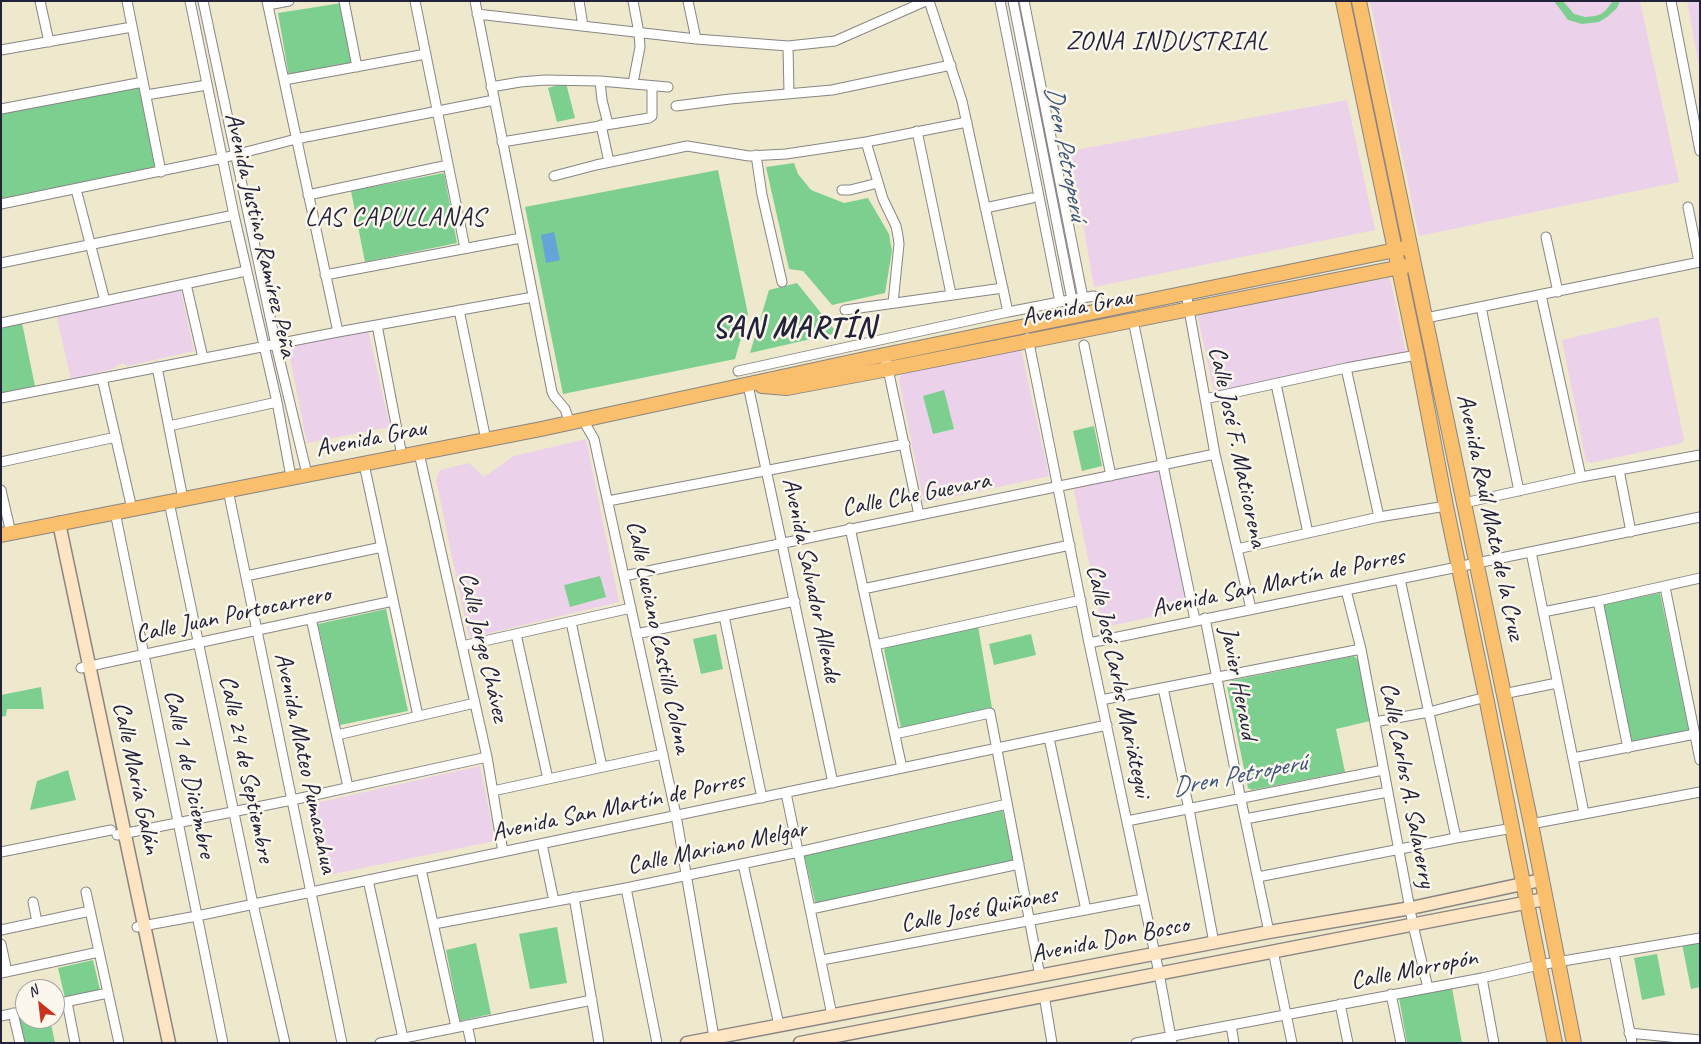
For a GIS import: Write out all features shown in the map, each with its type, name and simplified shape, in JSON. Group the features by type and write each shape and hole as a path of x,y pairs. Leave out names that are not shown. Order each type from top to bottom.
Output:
{"main road":[{"name":"Avenida Raúl Mata de la Cruz","path":"1343,1 1417,356 1555,1043"},
{"name":"Avenida Raúl Mata de la Cruz","path":"1359,1 1531,824 1574,1043"},
{"name":"Avenida Grau","path":"6,534 576,422 885,355 1410,247"},
{"name":"Avenida Grau","path":"748,385 787,388 1414,264"}],"street":[{"path":"40,1 49,42"},
{"path":"127,1 161,172"},
{"name":"Avenida Justino Ramírez Peña","path":"190,1 246,271 277,402 291,477"},
{"name":"Avenida Justino Ramírez Peña","path":"203,1 276,345 306,474"},
{"path":"289,1 267,3 338,332"},
{"path":"344,1 357,67"},
{"path":"415,1 465,248"},
{"name":"Calle Luciano Castillo Colona","path":"475,1 552,392 576,422 594,438 676,816 714,1040"},
{"path":"579,1 583,26"},
{"path":"633,1 640,47 633,83"},
{"path":"688,1 696,39"},
{"path":"477,14 696,39 788,46 835,40 928,1 962,101 1008,312"},
{"path":"1000,1 1060,302"},
{"path":"1013,1 1072,300"},
{"path":"1024,1 1083,298"},
{"path":"1671,1 1700,151"},
{"path":"1,50 132,27"},
{"path":"788,46 789,94"},
{"path":"284,80 426,54"},
{"path":"676,106 832,90 951,65"},
{"path":"492,87 520,82 600,81 668,87"},
{"path":"600,81 609,162"},
{"path":"1,109 143,82"},
{"path":"146,95 207,85"},
{"path":"502,142 649,118 652,116 652,86"},
{"path":"1,204 161,172 296,139 494,100"},
{"path":"554,176 609,162 687,146 749,156 786,154 866,142 967,122"},
{"path":"917,131 951,294"},
{"path":"866,142 883,199 896,226 898,236 899,244 893,303"},
{"path":"756,155 762,195 782,282"},
{"path":"308,195 448,165"},
{"path":"842,190 850,190 878,183"},
{"path":"76,189 105,301"},
{"path":"985,208 1032,198"},
{"path":"1426,318 1700,262 1688,207"},
{"path":"1,263 234,214"},
{"path":"1546,237 1558,292"},
{"path":"326,275 521,238"},
{"path":"1,323 246,271"},
{"path":"186,284 203,358"},
{"path":"846,310 1003,288"},
{"name":"Calle José F. Maticorena","path":"1186,293 1215,454 1251,609"},
{"path":"1541,295 1581,477"},
{"path":"738,371 1008,312 1094,296 1106,310"},
{"path":"1,398 338,332 532,297"},
{"path":"1481,307 1519,491"},
{"path":"459,310 486,440"},
{"path":"1133,320 1195,620"},
{"path":"377,325 402,456"},
{"name":"Calle José Carlos Mariátegui","path":"1026,326 1089,643 1159,973 1171,1040"},
{"path":"1084,345 1111,476"},
{"path":"885,355 919,515"},
{"path":"1205,399 1346,368 1417,356"},
{"path":"157,367 183,499"},
{"path":"1346,368 1379,517"},
{"path":"102,378 132,509"},
{"path":"1276,384 1308,533"},
{"name":"Avenida Salvador Allende","path":"748,385 833,783"},
{"path":"169,426 277,402"},
{"path":"1,462 116,437"},
{"path":"608,501 905,444"},
{"name":"Calle Jorge Chávez","path":"419,453 487,757 503,852"},
{"name":"Calle Che Guevara","path":"624,576 1215,454"},
{"path":"1464,503 1581,477 1700,455"},
{"path":"364,464 418,716"},
{"path":"1619,470 1630,532"},
{"path":"1,490 6,534"},
{"name":"Avenida Mateo Pumacahua","path":"228,490 342,1043"},
{"name":"Calle 24 de Septiembre","path":"169,502 253,904 285,1043"},
{"path":"1237,549 1379,517 1446,506"},
{"name":"Calle 1 de Diciembre","path":"115,512 223,1043"},
{"name":"Avenida San Martín de Porres","path":"1089,643 1700,518"},
{"name":"Calle María Galán","path":"55,524 118,833 169,1043"},
{"path":"850,528 902,768"},
{"path":"863,589 1070,545"},
{"path":"246,576 382,547"},
{"path":"1531,552 1584,813"},
{"path":"1543,612 1598,602 1700,578"},
{"path":"1400,579 1456,838"},
{"path":"1665,586 1695,715 1695,734 1700,760"},
{"name":"Calle Carlos A. Salaverry","path":"1346,590 1361,649 1413,925 1428,988"},
{"path":"876,644 1081,600"},
{"name":"Calle Juan Portocarrero","path":"85,667 393,601"},
{"path":"636,634 795,601"},
{"path":"1598,602 1628,748"},
{"path":"462,646 631,608"},
{"path":"724,616 762,798"},
{"path":"311,618 348,787"},
{"name":"Javier Heraud","path":"1205,618 1240,798 1269,932"},
{"path":"571,622 602,767"},
{"path":"516,634 548,779"},
{"path":"1101,700 1361,649"},
{"path":"1504,694 1557,683"},
{"path":"1163,688 1189,808 1214,943"},
{"path":"1375,722 1429,712 1486,697"},
{"path":"337,734 475,703"},
{"path":"895,734 990,714 1040,976"},
{"name":"Avenida San Martín de Porres","path":"141,926 198,916 1107,726"},
{"path":"1573,758 1695,734"},
{"path":"1049,738 1086,910"},
{"path":"493,791 662,754"},
{"path":"1,852 178,823 487,757"},
{"path":"1127,821 1384,770"},
{"path":"786,792 832,1015"},
{"path":"1245,819 1388,792"},
{"path":"1531,824 1700,792"},
{"name":"Calle Mariano Melgar","path":"434,924 743,864 1007,804"},
{"path":"1258,877 1513,828"},
{"path":"542,844 554,901"},
{"path":"743,864 779,1025"},
{"path":"811,909 1019,864"},
{"path":"421,869 456,1027"},
{"path":"368,880 403,1038"},
{"name":"Avenida Don Bosco","path":"687,1043 714,1040 779,1025 1269,932 1410,908 1541,880"},
{"path":"626,888 657,1043"},
{"path":"86,892 119,1043"},
{"path":"574,897 599,1043"},
{"name":"Calle José Quiñones","path":"822,960 1143,899"},
{"name":"Avenida Don Bosco","path":"800,1043 835,1040 1044,995 1545,899"},
{"path":"33,902 37,922"},
{"path":"1,930 90,911"},
{"name":"Calle María Galán","path":"141,926 161,1043"},
{"name":"Calle Morropón","path":"1136,1043 1171,1040 1231,1025 1482,978 1539,965 1700,938"},
{"path":"1,944 4,972 99,952"},
{"path":"1273,951 1292,1043"},
{"path":"1614,953 1632,1043"},
{"path":"1482,978 1494,1043"},
{"path":"75,1043 67,1002 108,993"},
{"path":"1391,994 1401,1043"},
{"path":"1044,995 1052,1043"},
{"path":"380,1043 592,1000"},
{"path":"1340,1004 1348,1043"},
{"path":"1,1016 14,1014 20,1043"},
{"path":"467,1025 471,1043"},
{"path":"1231,1025 1234,1043"},
{"path":"1630,1033 1700,1040"}],"shaded area":[{"path":"1370,1 1640,1 1679,182 1419,236"},
{"path":"1687,1 1700,1 1700,71"},
{"path":"1347,100 1375,230 1094,287 1070,151"},
{"path":"1390,278 1406,353 1214,392 1197,313"},
{"path":"180,287 194,351 127,366 122,363 110,370 71,379 56,314"},
{"path":"1658,317 1684,439 1682,443 1591,463 1586,461 1562,340"},
{"path":"368,330 390,427 307,443 288,348"},
{"path":"1021,350 1049,476 924,503 899,380 903,372"},
{"path":"586,439 619,602 469,638 436,480 440,470 469,463 484,477 514,456"},
{"path":"1158,470 1161,471 1188,606 1186,609 1106,627 1102,625 1074,491 1076,488"},
{"path":"480,766 495,841 323,876 307,805"}],"green space":[{"path":"1554,1 1563,1 1574,14 1585,17 1601,14 1613,1 1620,1 1617,8 1599,22 1582,24 1568,20"},
{"path":"342,3 354,65 289,77 278,13"},
{"path":"566,83 575,118 557,122 548,88"},
{"path":"141,86 157,168 1,199 1,114"},
{"path":"794,163 798,174 811,190 844,203 868,198 889,234 892,251 885,293 832,305 803,271 789,269 766,167"},
{"path":"718,170 748,314 735,359 563,394 525,207"},
{"path":"444,173 457,243 365,262 351,191"},
{"path":"797,283 837,333 750,353 769,290"},
{"path":"22,323 35,386 1,393 1,327"},
{"path":"944,390 954,429 933,434 923,396"},
{"path":"1094,426 1102,466 1082,471 1073,431"},
{"path":"600,576 606,597 570,607 564,585"},
{"path":"1660,593 1689,730 1631,742 1602,605"},
{"path":"386,609 408,711 340,725 318,624"},
{"path":"978,626 992,708 901,728 884,650 887,646"},
{"path":"716,634 723,669 701,674 693,639"},
{"path":"1031,634 1036,655 994,665 989,644"},
{"path":"1354,656 1358,660 1370,721 1336,729 1345,772 1252,790 1248,788 1227,686 1229,681"},
{"path":"41,687 44,709 7,709 6,716 1,717 1,695"},
{"path":"68,770 76,800 30,810 37,781"},
{"path":"1002,809 1015,863 816,906 804,854"},
{"path":"557,927 567,983 530,989 519,934"},
{"path":"1700,941 1700,987 1691,989 1682,944"},
{"path":"476,943 491,1014 460,1021 446,950"},
{"path":"1657,954 1665,995 1642,1000 1634,958"},
{"path":"93,960 100,990 65,998 65,979 61,979 58,968"},
{"path":"1452,988 1462,1043 1407,1043 1399,998"},
{"path":"21,1029 52,1029 55,1043 24,1043"}],"water":[{"path":"554,232 560,260 546,263 541,235"}],"district":[{"name":"ZONA INDUSTRIAL","path":"1167,42"},
{"name":"LAS CAPULLANAS","path":"395,218"},
{"name":"SAN MARTÍN","path":"794,329"}],"water label":[{"name":"Dren Petroperú","path":"1065,153"},
{"name":"Dren Petroperú","path":"1239,776"}]}
